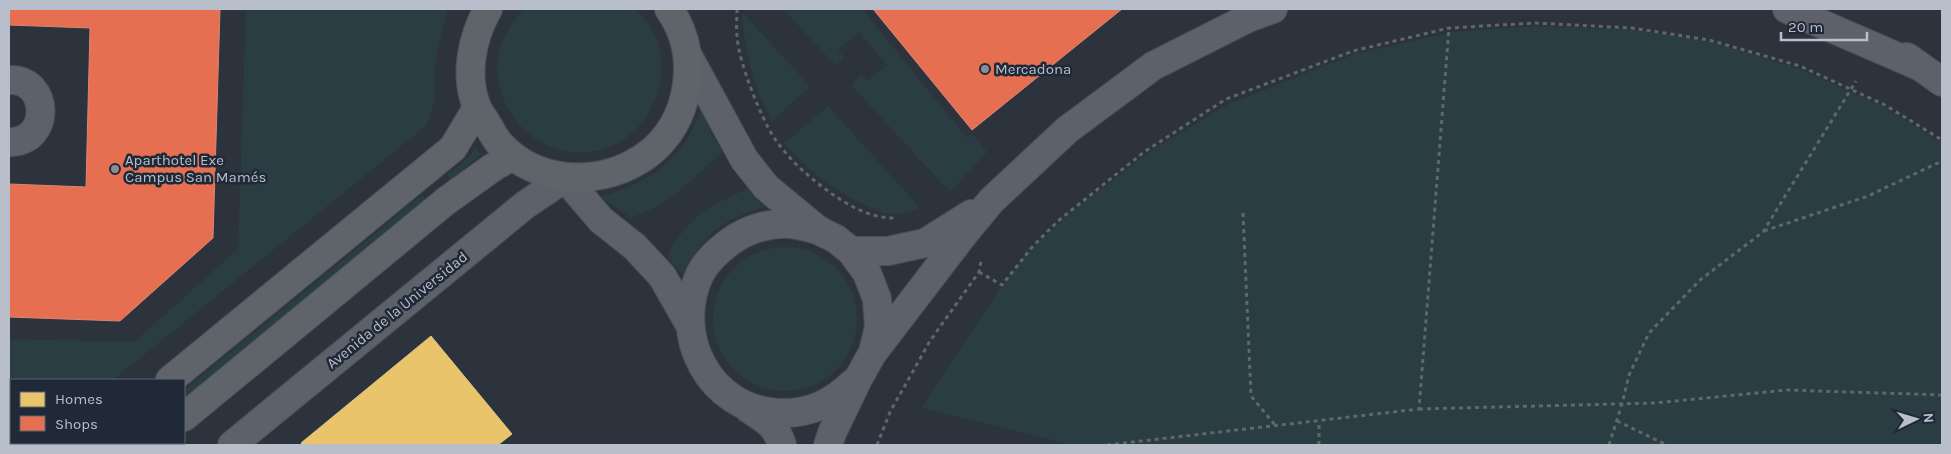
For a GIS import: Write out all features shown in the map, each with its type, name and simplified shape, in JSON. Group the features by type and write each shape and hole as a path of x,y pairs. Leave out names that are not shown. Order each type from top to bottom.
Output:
{"main road":[{"path":"488,9 476,35 471,62 473,91 477,108 498,142 512,156 541,172 565,178 601,177 627,168 650,153 669,133 681,109 688,83 688,56 680,13"},
{"path":"171,379 453,148 477,108"},
{"path":"185,416 446,201 512,156"}],"street":[{"path":"828,445 858,379 872,354 991,201 1067,130 1153,66 1248,18 1272,9"},
{"path":"1787,9 1932,75"},
{"path":"1837,9 1932,75"},
{"path":"688,56 744,159 766,187 818,230 836,239 851,251 867,273 877,299 879,327 872,354"},
{"path":"9,80 24,83 32,89 38,98 41,108 40,118 30,135 21,140 9,142"},
{"path":"565,178 601,220 636,246 662,276 690,326"},
{"name":"Avenida de la Universidad","path":"235,444 525,205 565,178"},
{"path":"851,251 888,251 925,244 991,201"},
{"path":"782,445 778,433 770,423 723,392 706,373 695,350 690,326 692,298 701,273 717,251 739,235 764,226 791,224 818,230"},
{"path":"744,405 768,413 793,414 817,408 840,396 858,379"}],"path":[{"path":"737,9 737,37 747,76 759,108 774,138 793,161 816,183 841,201 883,218 898,218"},
{"path":"979,272 1002,285 1033,246 1058,221 1144,152 1226,99 1353,51 1449,28 1535,23 1632,28 1709,40 1800,66 1885,105 1942,140"},
{"path":"1419,409 1449,28"},
{"path":"1763,232 1856,81"},
{"path":"1609,445 1629,375 1649,333 1700,280 1763,232 1868,196 1942,162"},
{"path":"1243,213 1251,396 1275,426"},
{"path":"877,445 890,412 930,340 979,272 981,259"},
{"path":"1107,445 1419,409 1655,403 1786,390 1942,395"},
{"path":"1319,421 1319,445"},
{"path":"1617,421 1667,445"}],"green space":[{"path":"246,9 447,9 436,58 433,107 426,126 114,379 10,379 10,444 36,444 9,445 9,339 134,342 238,249"},
{"path":"524,9 635,9 645,19 657,42 661,58 661,75 658,92 651,108 630,135 616,144 597,151 578,152 560,150 543,143 515,119 505,103 499,84 498,63 499,53 506,34"},
{"path":"783,9 862,9 967,138 972,134 987,152 950,192 851,85 861,75 867,81 887,65 859,32 838,50 844,57 836,66"},
{"path":"742,12 810,86 772,122 760,96 751,68 745,41"},
{"path":"1538,26 1635,30 1711,42 1800,69 1886,108 1942,143 1942,445 1074,445 922,408 1002,285 1025,256 1063,219 1149,152 1229,104 1354,54 1453,32"},
{"path":"828,106 920,208 894,214 879,211 833,187 784,143"},
{"path":"702,110 711,134 722,152 676,194 658,206 631,218 600,197 635,184 663,167 684,144"},
{"path":"475,146 481,154 451,180 447,175 471,155"},
{"path":"747,189 763,207 736,218 715,231 698,249 683,275 667,256 682,232 710,207"},
{"path":"422,195 425,199 185,397 185,389"},
{"path":"785,247 799,248 813,253 825,259 836,268 845,279 851,291 856,305 856,333 851,347 845,359 836,370 825,379 813,385 799,390 785,391 771,390 757,385 745,379 734,370 725,359 719,347 714,333 713,319 714,305 719,291 725,279 734,268 745,259 757,253 771,248"}],"building: Homes":[{"path":"431,336 512,434 498,445 303,445 301,443"}],"building: Shops":[{"path":"9,9 220,9 213,238 120,321 9,317 9,184 86,187 90,28 9,25"},
{"name":"Mercadona","path":"873,9 1122,9 972,130"}],"place":[{"name":"Mercadona","path":"985,69"},
{"name":"Aparthotel Exe Campus San Mamés","path":"115,169"}]}
